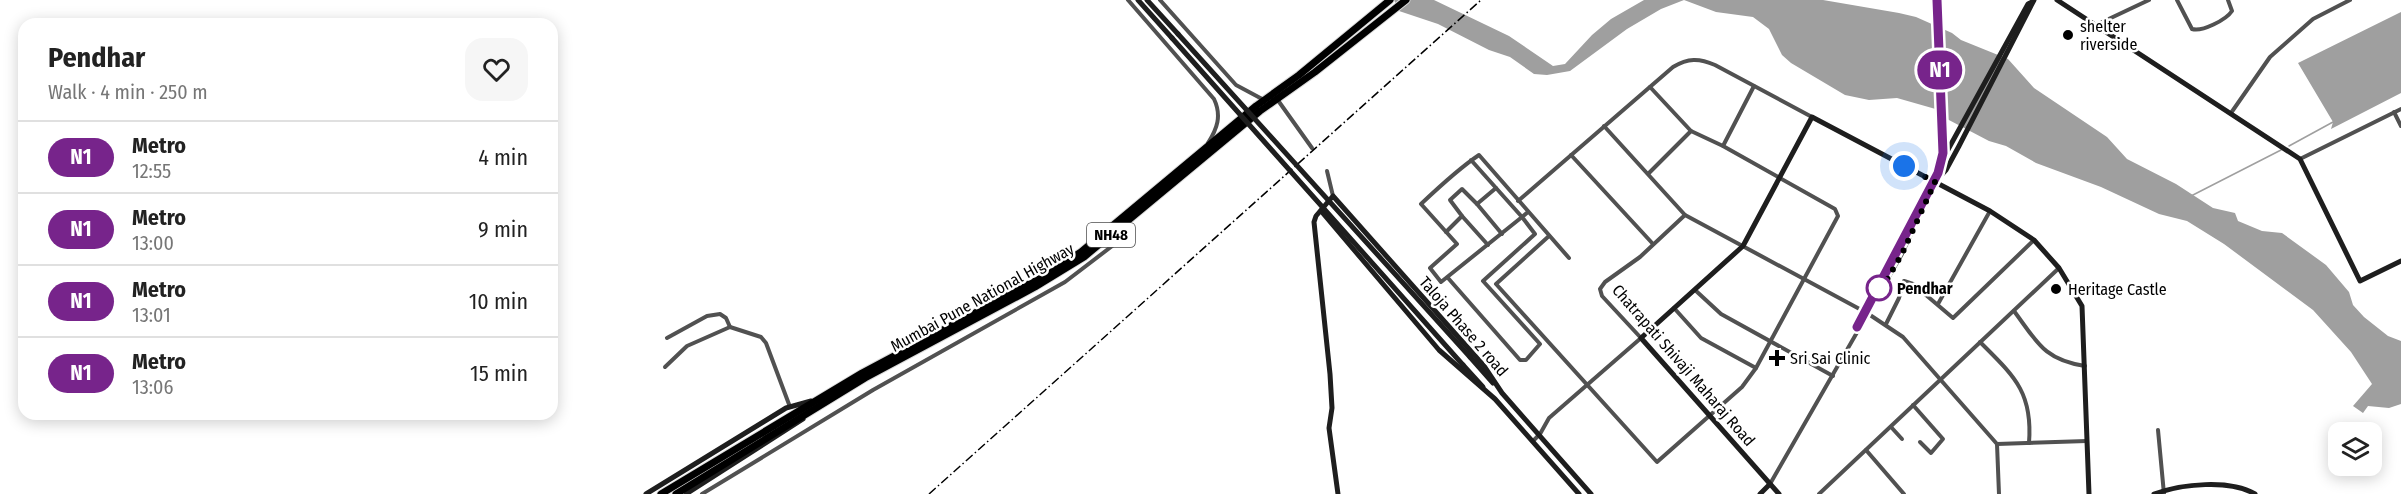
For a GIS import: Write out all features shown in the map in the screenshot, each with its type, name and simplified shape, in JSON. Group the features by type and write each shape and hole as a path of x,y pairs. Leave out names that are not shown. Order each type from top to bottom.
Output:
{"highway":[{"name":"Mumbai Pune National Highway","path":"816,403 1062,272 1119,229 1390,0"},
{"name":"Mumbai Pune National Highway","path":"816,403 885,359 1046,275 1098,238 1264,100 1276,96 1377,24 1406,0"},
{"name":"NH48","path":"676,494 816,403"},
{"name":"NH48","path":"661,494 800,413"}],"street":[{"path":"1128,0 1214,99 1219,118 1216,130 1204,150"},
{"path":"1138,0 1495,399"},
{"path":"1147,0 1502,393"},
{"path":"1160,0 1236,85 1264,100"},
{"path":"2057,0 2300,159 2360,281 2401,261"},
{"path":"2096,25 2149,0"},
{"path":"2177,0 2192,29 2198,31 2229,16 2232,11 2228,0"},
{"path":"2231,113 2270,57 2313,19 2350,0"},
{"path":"1760,494 1770,484 1902,254 1935,182 1939,166 2033,1"},
{"path":"1935,182 1946,170 1959,146 2017,29"},
{"path":"1518,201 1673,66 1685,59 1702,59 1990,211 2034,240 2059,268 2082,306 2089,494"},
{"path":"1723,146 1754,86"},
{"path":"1550,236 1496,284 1657,462 1742,387 1756,368 1838,216 1835,209 1779,180 1723,146 1690,132 1650,87"},
{"path":"1276,96 1312,148"},
{"path":"2300,159 2401,109"},
{"path":"2394,112 2401,126"},
{"path":"1533,441 1549,418 1743,246 1812,117"},
{"path":"1604,126 1685,215 1867,313 1903,337 1997,444 1999,494"},
{"path":"1649,173 1690,132"},
{"path":"1528,212 1442,283 1430,269 1457,244 1421,204 1479,155 1569,258"},
{"path":"1571,155 1653,244 1685,215"},
{"path":"1448,278 1522,362 1540,345 1483,281 1535,234 1471,160"},
{"path":"1327,171 1332,196 1314,222 1338,494"},
{"path":"1477,204 1496,188"},
{"path":"1488,245 1450,201 1462,189 1502,234"},
{"name":"Taloja Phase 2 road","path":"1332,196 1484,366 1502,393 1591,494"},
{"name":"Taloja Phase 2 road","path":"1321,211 1439,350 1495,399 1579,494"},
{"path":"1938,304 1990,211"},
{"path":"1446,232 1462,216"},
{"path":"702,494 873,390 1065,282 1120,240 1119,229"},
{"path":"1886,324 1899,298 1904,281 1913,284 1953,318 2034,240"},
{"name":"Chatrapati Shivaji Maharaj Road","path":"1653,244 1605,282 1600,289 1602,296 1779,494"},
{"path":"1819,494 2059,268"},
{"path":"1695,290 1721,314 1833,376"},
{"path":"1504,305 1510,300"},
{"path":"1674,308 1701,338 1756,368"},
{"path":"2014,311 2040,346 2054,358 2085,366"},
{"path":"667,338 715,313 726,318 730,327"},
{"path":"665,367 687,346 730,327 761,337 766,343 790,407"},
{"path":"1530,333 1536,328"},
{"path":"1980,342 2007,370 2025,396 2030,419 2029,443"},
{"path":"646,494 790,407 816,403"},
{"path":"686,494 794,427 816,403"},
{"path":"1913,405 1943,439 1931,453 1920,442"},
{"path":"1891,427 1902,438"},
{"path":"2158,430 2164,492"},
{"path":"1997,444 2088,441"},
{"path":"1866,450 1904,494"},
{"path":"2154,494 2221,486 2240,488 2255,494"}],"shaded area":[{"path":"1394,0 1434,0 1509,36 1553,66 1565,64 1592,35 1611,19 1644,0 1684,0 1661,9 1627,29 1570,71 1547,75 1534,74 1510,57 1489,50 1438,24 1399,11"},
{"path":"1684,0 1823,0 1899,13 1916,17 1952,33 1961,40 2008,59 2034,88 2107,137 2127,159 2176,184 2213,208 2235,213 2238,221 2262,231 2282,233 2326,265 2349,292 2353,305 2364,317 2388,336 2401,341 2401,404 2389,408 2368,406 2363,413 2353,406 2372,384 2351,352 2313,310 2224,244 2187,221 2159,214 2101,187 2036,163 2006,146 1989,141 1947,119 1939,110 1897,98 1869,100 1845,95 1791,63 1782,55 1769,29 1753,17 1716,12"},
{"path":"2401,12 2401,93 2331,129 2333,122 2298,63"}],"waterway":[{"path":"2289,146 2333,122"},
{"path":"2191,196 2281,150"}],"railway":[{"path":"929,494 1481,0"},
{"path":"1860,329 1932,194 1946,153 1940,0"}],"metro line":[{"name":"N1","path":"1857,327 1929,193 1938,173 1943,153 1937,0"}],"place":[{"name":"shelter riverside","path":"2068,35"},
{"name":"Pendhar","path":"1879,288"},
{"name":"Heritage Castle","path":"2056,289"},
{"name":"Sri Sai Clinic","path":"1777,358"}],"route":[{"path":"1879,288 1879,293 1902,254 1935,182 1904,166"}]}
